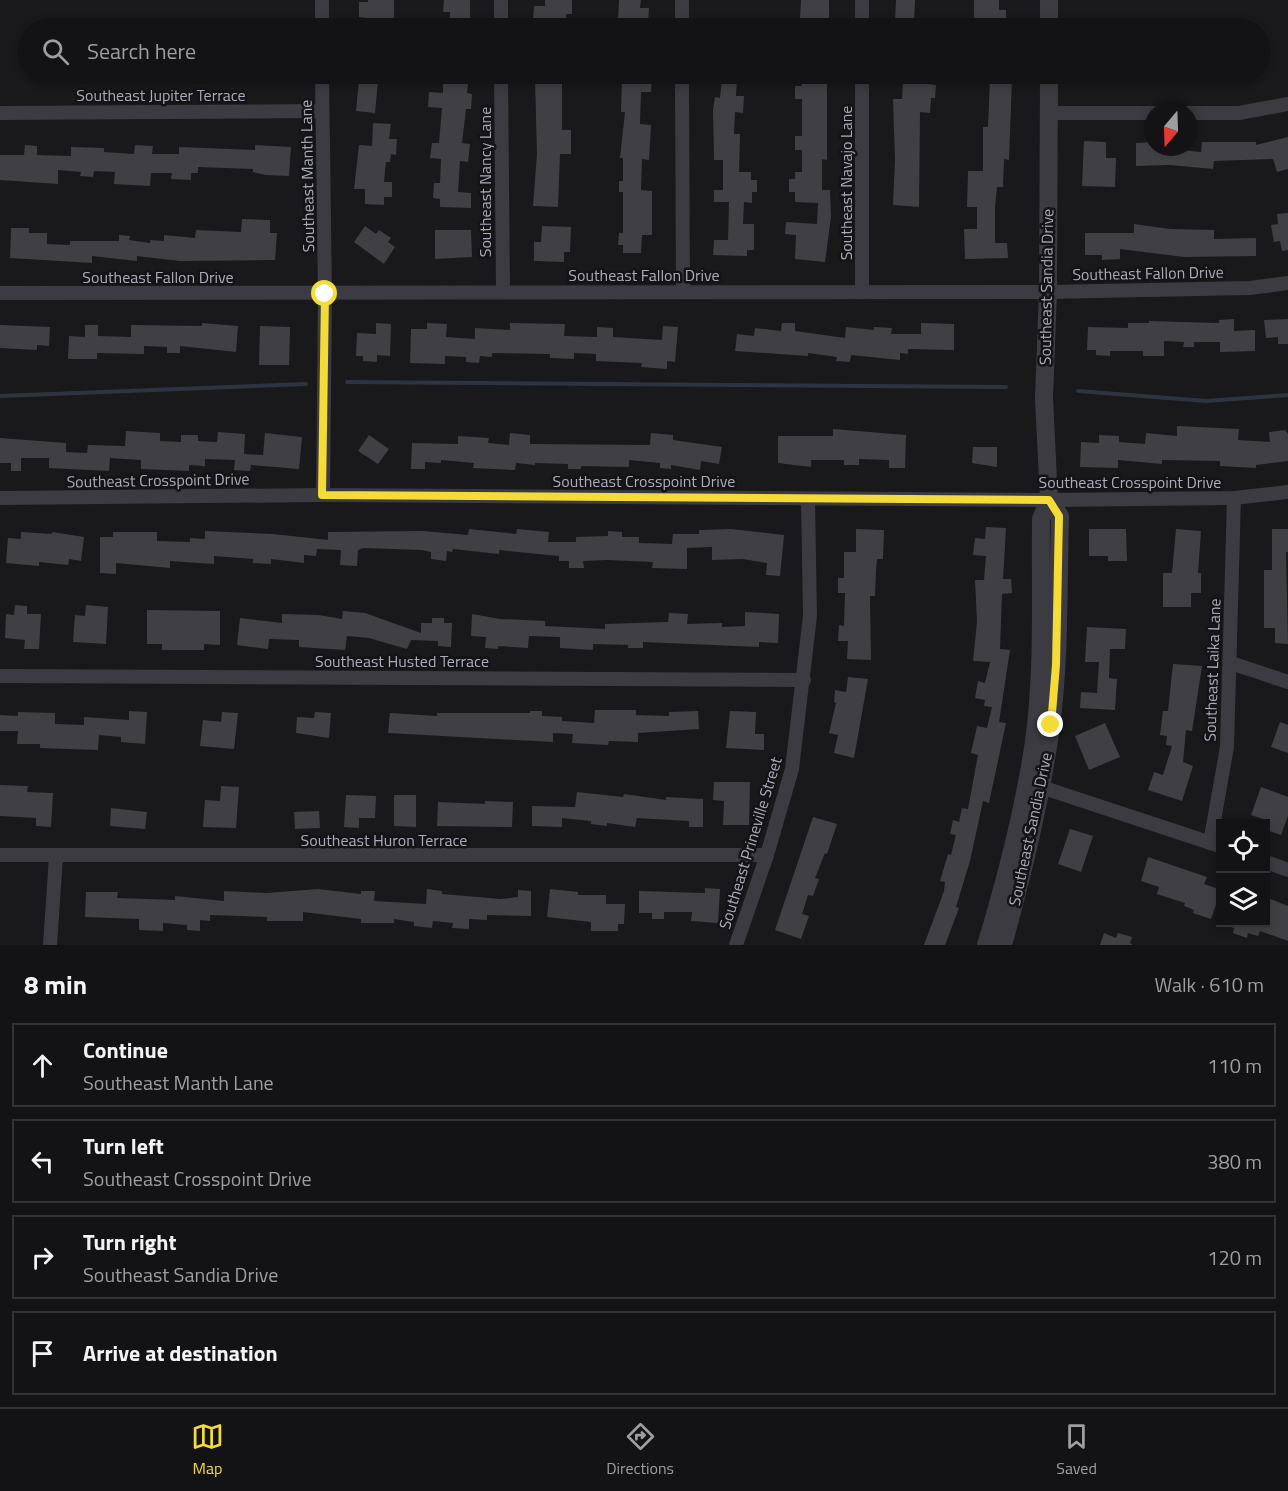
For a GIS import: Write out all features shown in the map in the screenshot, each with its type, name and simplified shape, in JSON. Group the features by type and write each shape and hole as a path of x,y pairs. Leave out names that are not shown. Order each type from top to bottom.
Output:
{"street":[{"path":"322,0 322,18"},
{"path":"501,0 501,18"},
{"path":"682,0 682,18"},
{"path":"862,0 862,18"},
{"path":"1049,0 1049,18"},
{"name":"Southeast Manth Lane","path":"321,84 325,294 322,495"},
{"name":"Southeast Nancy Lane","path":"501,84 503,291"},
{"path":"682,84 683,291"},
{"name":"Southeast Navajo Lane","path":"862,84 862,291"},
{"name":"Southeast Sandia Drive","path":"1003,945 1026,861 1034,784 1034,742 1039,684 1041,519 1049,500 1044,398 1048,292 1048,84"},
{"path":"1198,113 1239,113 1288,104"},
{"name":"Southeast Jupiter Terrace","path":"0,113 321,111"},
{"path":"1048,113 1144,113"},
{"name":"Southeast Fallon Drive","path":"0,293 1048,292 1250,288 1288,283"},
{"name":"Southeast Crosspoint Drive","path":"0,498 322,495 1049,500 1234,498 1288,492"},
{"name":"Southeast Laika Lane","path":"1215,844 1227,747 1234,498"},
{"name":"Southeast Prineville Street","path":"736,945 767,855 792,769 810,616 808,499"},
{"path":"1231,663 1288,682"},
{"name":"Southeast Husted Terrace","path":"0,676 804,680"},
{"path":"1034,784 1215,844"},
{"name":"Southeast Sandia Drive","path":"986,945 1034,784"},
{"name":"Southeast Huron Terrace","path":"0,855 56,857 767,855"},
{"path":"50,945 56,857"},
{"path":"1270,863 1288,870"}],"building":[{"path":"368,0 394,0 394,18 359,17 359,2 368,2"},
{"path":"444,0 470,0 470,18 450,18 450,12 443,12"},
{"path":"545,0 572,0 572,14 566,14 566,18 533,18 534,6 545,6"},
{"path":"619,0 641,0 640,8 649,8 648,18 618,18"},
{"path":"801,0 829,0 829,18 800,18"},
{"path":"896,0 915,0 914,18 895,18"},
{"path":"974,0 999,0 999,10 1006,10 1006,18 974,18"},
{"path":"359,84 378,84 375,113 356,111"},
{"path":"443,84 468,84 467,93 472,94 471,109 466,109 462,143 470,144 468,162 460,161 458,192 471,193 471,208 440,207 440,199 433,198 434,183 440,183 441,159 430,158 432,143 439,143 442,108 428,107 429,92 443,93"},
{"path":"535,84 562,84 562,130 571,130 571,154 560,154 558,207 533,206 537,154"},
{"path":"622,84 652,84 651,92 641,92 640,124 651,125 649,160 642,159 641,190 652,191 652,235 642,235 641,253 623,253 623,245 618,245 619,233 623,233 623,192 619,192 619,181 623,181 623,158 620,158 625,112 621,112"},
{"path":"721,84 737,84 736,96 744,96 743,113 735,112 734,134 740,134 739,172 751,172 751,180 757,180 757,192 752,192 752,203 744,202 743,224 754,224 754,250 747,250 747,256 713,255 714,240 728,240 729,202 714,202 714,190 723,190 723,160 714,160 713,110 715,97 720,98"},
{"path":"802,84 827,84 827,160 822,159 822,190 830,190 831,217 825,262 795,259 796,235 785,234 786,222 817,224 818,203 795,202 795,192 789,192 789,179 795,179 795,172 802,172 802,150 795,150 795,136 802,136 802,99 795,99 795,86 802,86"},
{"path":"903,84 936,85 935,98 931,98 930,113 920,112 919,207 893,205 895,160 893,99 902,99"},
{"path":"990,84 1012,84 1009,160 1004,159 1003,187 997,187 995,208 995,243 1007,243 1008,258 965,259 964,229 977,229 977,207 967,207 968,171 983,171 983,127 988,127"},
{"path":"373,123 391,124 389,139 397,139 396,155 391,154 390,162 386,162 384,182 392,182 392,197 384,197 384,205 365,204 365,189 354,189 359,145 372,146"},
{"path":"1288,137 1288,169 1277,172 1273,159 1214,161 1213,169 1170,165 1136,166 1136,143 1144,143 1144,156 1198,156 1202,142 1256,142 1256,145"},
{"path":"1084,141 1106,142 1106,158 1116,158 1115,187 1082,186"},
{"path":"25,145 37,146 37,155 71,156 71,147 104,148 104,152 134,154 135,145 153,146 152,154 179,154 179,147 255,150 255,145 291,147 289,176 265,175 253,172 253,169 198,167 198,173 191,173 191,180 171,179 172,173 151,173 150,186 114,184 115,172 94,171 93,177 80,176 81,172 58,170 58,184 0,180 0,155 24,155"},
{"path":"1288,213 1288,250 1282,251 1280,241 1274,242 1271,225 1278,224 1277,214"},
{"path":"242,219 270,220 270,233 277,233 275,260 180,261 137,256 137,261 92,256 92,263 10,258 11,228 29,228 29,233 47,233 47,244 70,245 70,241 119,241 119,235 130,236 129,240 150,243 150,240 164,241 164,235 195,238 196,230 241,232"},
{"path":"1134,224 1170,229 1214,230 1214,239 1256,238 1256,256 1184,257 1120,249 1120,259 1102,260 1102,255 1085,255 1085,233 1134,233"},
{"path":"365,226 376,234 379,230 391,238 388,242 395,247 384,264 354,242"},
{"path":"542,226 571,227 570,252 564,252 564,262 534,261 534,242 541,242"},
{"path":"435,230 471,230 472,257 435,259"},
{"path":"1234,319 1234,331 1255,330 1255,351 1220,352 1220,342 1194,342 1194,347 1183,347 1184,342 1164,341 1164,356 1143,356 1143,351 1110,351 1110,356 1096,355 1096,350 1087,350 1088,327 1128,328 1128,323 1149,323 1149,321 1219,323 1219,320"},
{"path":"1288,319 1288,344 1278,344 1278,337 1266,338 1264,320"},
{"path":"202,323 238,326 236,352 180,346 180,353 167,353 167,347 144,346 144,354 97,353 97,359 68,359 69,336 85,337 85,325 98,325 98,336 131,337 131,325 202,326"},
{"path":"376,323 391,324 390,356 377,355 377,362 363,361 363,356 356,356 357,333 376,334"},
{"path":"427,323 447,324 446,337 475,339 475,328 510,330 510,323 565,324 564,336 597,337 597,327 613,328 613,337 662,340 663,326 678,327 675,362 667,361 667,369 641,367 642,363 596,361 596,354 574,353 574,359 550,358 550,354 492,353 492,357 480,356 479,363 466,362 466,357 445,356 445,364 410,363 411,329 427,329"},
{"path":"782,323 795,323 795,331 845,338 846,327 874,330 874,327 892,328 891,334 921,334 921,323 954,324 954,350 908,349 908,354 900,353 900,360 851,355 850,362 836,361 837,357 808,353 808,356 735,351 737,334 754,336 755,328 781,331"},
{"path":"0,325 50,327 49,346 37,345 37,350 0,348"},
{"path":"260,326 290,327 289,365 259,365"},
{"path":"1177,426 1239,429 1238,440 1270,442 1269,432 1285,430 1288,434 1288,461 1256,465 1256,468 1220,466 1220,461 1162,460 1162,464 1118,460 1118,468 1080,467 1081,442 1099,443 1099,435 1119,436 1119,442 1145,444 1146,433 1177,436"},
{"path":"833,429 906,435 905,468 889,468 889,460 859,459 859,465 844,465 844,460 811,460 811,467 778,463 778,436 833,436"},
{"path":"126,431 160,433 160,441 181,442 181,435 198,435 198,441 217,442 218,432 245,434 244,454 263,455 265,433 302,437 299,469 251,465 250,471 234,470 235,460 205,459 205,466 189,465 189,471 141,469 141,460 110,458 109,471 49,468 49,458 21,458 21,471 11,471 11,463 0,463 0,438 66,443 66,452 87,453 88,445 125,446"},
{"path":"510,433 530,435 530,444 650,445 651,433 673,435 673,440 722,447 719,464 701,461 700,470 671,465 671,469 660,468 660,463 629,460 629,467 581,466 581,469 568,469 568,464 516,463 515,470 473,468 474,463 441,460 441,463 425,462 425,469 411,469 412,443 458,444 458,436 489,438 488,443 509,445"},
{"path":"369,435 389,449 378,464 358,451"},
{"path":"973,447 997,447 997,467 972,463"},
{"path":"986,527 1006,528 1003,579 1011,579 1012,593 1002,594 1000,649 1010,650 999,722 1006,723 989,803 983,801 970,861 956,907 959,908 945,945 924,945 944,891 945,882 940,881 948,854 951,855 956,835 950,834 953,820 959,822 962,808 968,809 978,755 971,753 977,726 987,728 992,707 984,706 985,700 975,698 978,681 985,683 990,662 973,661 977,622 975,580 984,580 986,556 973,555 975,538 985,539"},
{"path":"469,529 516,534 517,529 549,532 548,542 576,542 576,537 608,536 608,531 622,532 622,537 639,537 639,543 672,544 673,534 699,534 699,530 731,529 784,535 780,576 766,575 767,563 743,559 712,560 712,547 687,548 687,569 652,568 653,562 607,560 583,561 584,568 569,568 569,561 559,561 559,556 499,550 499,554 453,549 452,552 447,551 446,561 431,559 431,552 422,550 363,548 358,550 357,566 340,565 341,550 317,549 316,556 304,555 304,563 271,559 271,564 253,563 253,559 214,556 214,564 170,561 170,568 116,563 116,574 100,573 100,537 113,537 113,532 157,532 157,541 190,542 190,538 205,539 205,531 273,534 328,540 328,532 423,531 468,535"},
{"path":"856,529 884,530 883,559 877,559 875,596 870,596 871,660 847,659 848,641 838,641 839,625 844,626 845,593 838,593 838,578 844,578 844,552 856,552"},
{"path":"1089,529 1126,529 1127,561 1108,561 1108,556 1089,556"},
{"path":"1176,529 1201,531 1198,573 1201,573 1201,593 1191,593 1191,607 1163,607 1163,573 1172,573"},
{"path":"1272,529 1288,529 1288,552 1286,552 1288,644 1275,643 1275,628 1264,628 1264,570 1272,570"},
{"path":"21,532 52,534 52,532 84,537 81,561 69,559 68,565 39,562 39,566 6,563 8,538 21,539"},
{"path":"15,605 27,606 27,614 41,614 39,649 24,649 25,640 5,638 6,614 14,615"},
{"path":"86,605 108,607 106,644 73,642 75,615 85,616"},
{"path":"147,610 220,611 220,645 204,644 204,650 162,650 162,644 147,644"},
{"path":"343,611 365,613 421,633 421,623 432,623 432,618 444,618 444,623 452,623 451,647 438,646 438,641 411,640 407,649 369,638 347,636 345,650 299,647 299,640 269,639 268,649 237,645 240,618 282,623 282,614 319,615 342,619"},
{"path":"745,612 779,614 778,643 759,642 759,647 643,642 643,648 593,644 593,650 560,648 560,637 529,636 528,648 498,646 498,649 485,648 486,637 471,636 472,614 500,619 545,621 545,626 605,629 605,624 668,622 669,613 688,614 687,624 722,623 722,627 745,626"},
{"path":"1087,627 1126,629 1125,649 1110,649 1109,678 1117,679 1115,710 1080,708 1081,692 1097,693 1099,662 1085,662"},
{"path":"1173,664 1202,666 1192,731 1186,730 1183,762 1193,766 1182,801 1148,790 1154,772 1163,775 1172,746 1166,745 1167,736 1160,735 1163,711 1168,711"},
{"path":"848,677 868,679 854,758 834,753 838,735 829,733 836,703 834,702 835,690 846,692"},
{"path":"595,710 636,710 636,715 669,716 669,712 698,711 699,729 638,733 638,742 609,741 608,745 572,743 573,734 553,733 553,742 388,733 390,713 437,716 437,713 542,711 542,716 562,717 562,721 594,723"},
{"path":"129,711 147,712 145,744 121,742 121,737 99,735 98,750 40,748 40,744 17,744 18,731 0,731 0,715 18,716 18,712 55,713 55,724 84,725 84,717 129,720"},
{"path":"730,711 756,712 755,734 764,734 764,750 726,748"},
{"path":"222,712 238,713 234,749 200,746 203,720 221,722"},
{"path":"315,712 331,713 329,738 296,733 297,717 314,718"},
{"path":"1280,722 1288,725 1288,753 1271,747"},
{"path":"1105,723 1120,757 1089,770 1075,736"},
{"path":"714,782 750,782 749,825 723,825 724,801 713,800"},
{"path":"0,785 28,786 27,792 53,793 51,827 36,826 36,818 0,816"},
{"path":"221,786 239,787 236,828 203,827 205,800 220,801"},
{"path":"1261,787 1288,797 1288,816 1281,835 1270,831 1270,819 1251,815"},
{"path":"577,792 623,797 624,794 666,800 666,797 703,799 703,827 689,827 689,821 637,818 635,827 607,823 607,826 591,824 591,821 562,818 562,827 532,826 532,806 575,807"},
{"path":"346,795 376,796 375,818 359,818 359,828 344,827"},
{"path":"394,795 416,795 416,827 394,826"},
{"path":"485,801 513,802 512,827 437,826 438,802 485,804"},
{"path":"111,808 147,812 145,829 110,826"},
{"path":"319,811 320,828 295,829 294,812"},
{"path":"813,817 837,824 827,854 825,853 815,878 819,879 813,896 808,895 802,914 809,916 801,939 775,930"},
{"path":"1070,829 1093,836 1081,872 1058,864"},
{"path":"1148,857 1207,877 1204,884 1216,888 1216,904 1211,919 1193,913 1194,910 1184,906 1185,903 1157,894 1159,887 1141,881"},
{"path":"705,888 720,889 718,923 691,921 692,912 664,912 664,919 652,919 652,913 639,913 639,891 705,893"},
{"path":"318,889 361,894 361,891 375,891 374,901 426,904 427,889 442,891 442,894 501,899 518,897 518,890 531,891 531,916 487,915 487,920 469,919 469,929 452,928 453,923 433,921 432,928 414,926 414,922 394,919 394,923 361,923 361,919 303,912 303,921 267,921 267,917 210,915 210,921 200,920 200,931 187,930 187,925 163,923 163,931 139,930 139,919 85,917 86,892 118,892 117,898 175,900 175,896 224,901 224,891 267,893"},
{"path":"550,889 578,892 578,895 606,895 606,904 625,904 624,924 618,924 618,931 591,931 591,922 547,917"},
{"path":"1270,899 1288,906 1288,941 1260,931 1258,936 1248,933 1247,938 1233,933 1234,928 1230,927 1270,927"},
{"path":"1104,933 1116,938 1118,933 1132,937 1130,943 1133,945 1100,945"}],"waterway":[{"path":"347,382 1006,387"},
{"path":"0,396 306,384"},
{"path":"1078,391 1206,401 1288,395"}],"route":[{"path":"325,294 322,495 1049,500 1059,516 1056,665 1051,725"}]}
